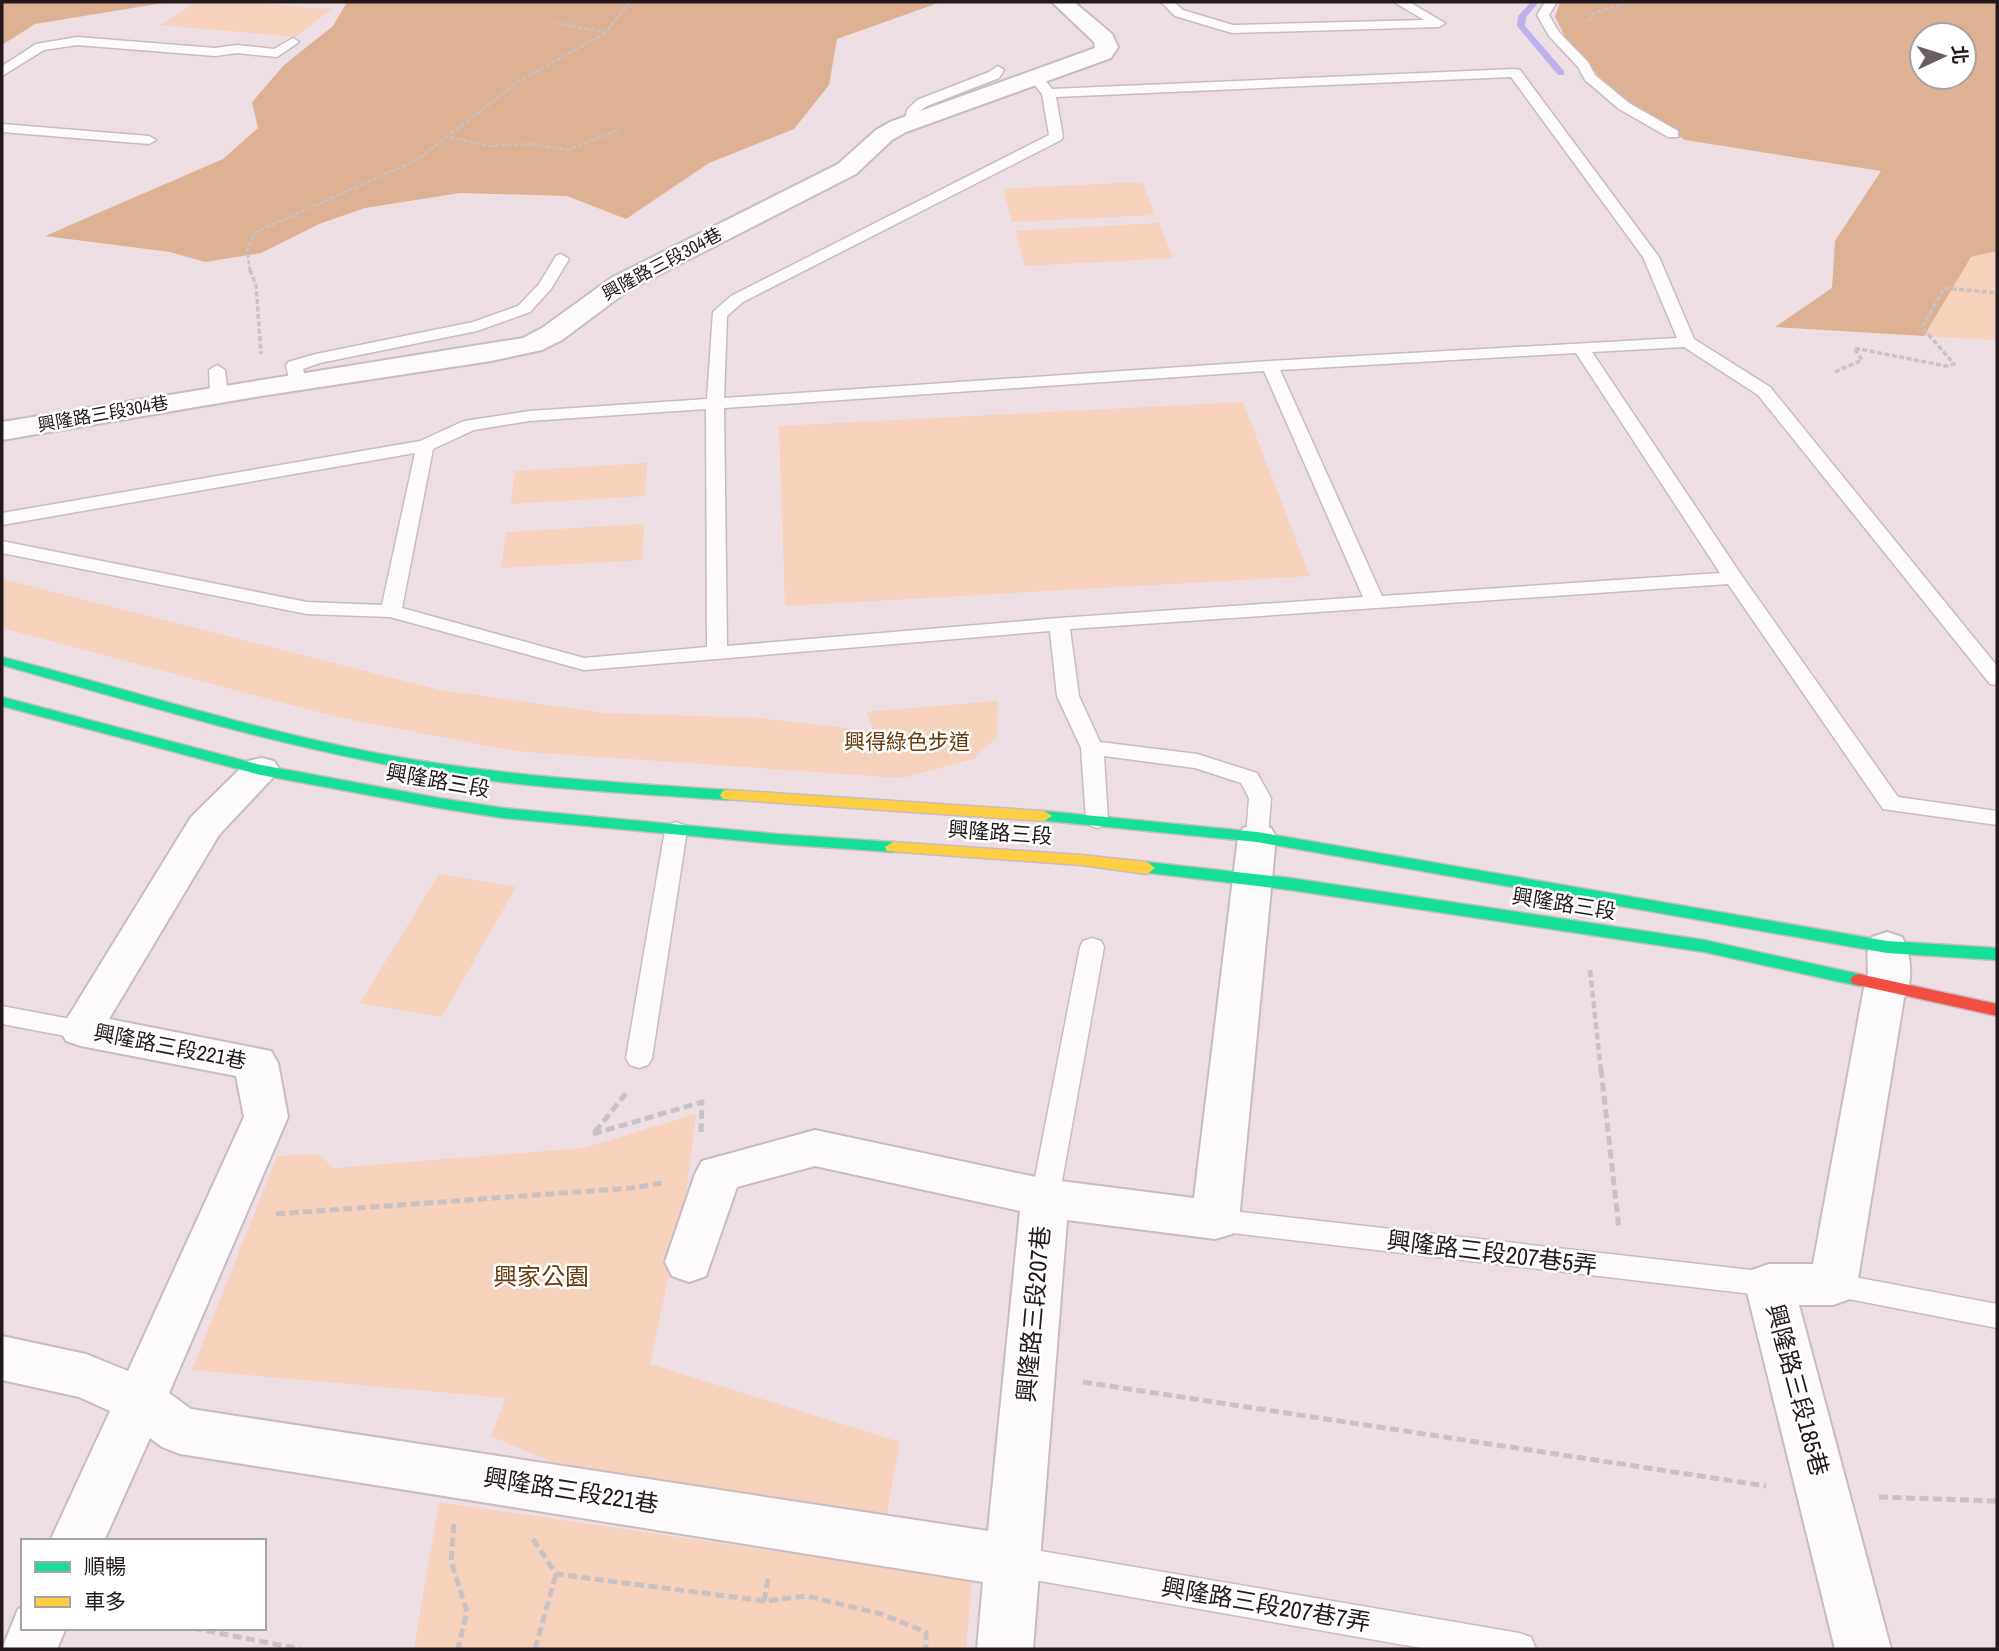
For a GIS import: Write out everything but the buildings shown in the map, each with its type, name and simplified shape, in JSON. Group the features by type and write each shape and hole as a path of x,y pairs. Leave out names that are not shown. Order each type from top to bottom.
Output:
{"main road":[{"name":"興隆路三段","path":"2,662 275,734 420,766 516,780 1097,820 1254,859 1586,928 1704,946 1888,967 1997,954"},
{"name":"興隆路三段","path":"2,701 261,770 503,813 676,830 1081,860 1254,859 1888,967 1997,1010"}],"street":[{"name":"興隆路三段304巷","path":"2,431 218,382 297,382 491,353 532,344 552,334 620,284 847,169 884,135 912,120 1042,85 1102,53 1107,47 1104,39 1062,2"},
{"name":"興隆路三段221巷","path":"78,1539 226,1212 266,1116 256,1063 80,1030 205,826 261,770"},
{"path":"1215,1220 1254,859"},
{"path":"1833,1285 1888,967"},
{"path":"689,1262 718,1174 815,1148 1045,1198"},
{"name":"興隆路三段207巷","path":"1005,1649 1027,1374 1045,1198 1215,1220"},
{"name":"興隆路三段185巷","path":"1833,1285 1769,1284 1863,1649"},
{"path":"2,1358 86,1376 139,1400"},
{"name":"興隆路三段221巷","path":"139,1400 180,1431 1012,1560"},
{"path":"28,1649 37,1630"}],"lane":[{"path":"1167,2 1179,13 1232,29 1439,23 1400,2"},
{"path":"1551,2 1543,15 1553,33 1583,65 1590,77 1624,106 1673,134"},
{"path":"2,72 40,47 77,41 215,52 237,49 277,52 293,42"},
{"path":"912,120 914,110 922,103 994,75 999,70"},
{"path":"717,653 715,406 719,315 737,299 1056,137 1042,85 1515,73 1651,257 1687,342 1764,391 1997,679"},
{"path":"2,128 149,140"},
{"path":"297,382 294,366 316,359 477,326 524,309 545,286 561,259"},
{"path":"2,519 425,446 470,425 529,416 715,406 1270,366 1687,342"},
{"path":"1582,350 1733,578 1891,804 1997,818"},
{"path":"1270,366 1375,602"},
{"path":"391,611 425,446"},
{"path":"2,547 307,608 391,611 584,664 1059,624 1733,578"},
{"path":"1059,624 1068,696 1092,748 1097,820"},
{"path":"1092,748 1197,761 1249,778 1260,798 1254,859"},
{"path":"639,1058 676,830"},
{"path":"1045,1198 1093,947"},
{"path":"2,1015 80,1030"},
{"name":"興隆路三段207巷5弄","path":"1215,1220 1769,1284"},
{"path":"1833,1285 1997,1316"},
{"name":"興隆路三段207巷7弄","path":"1012,1560 1519,1649"}],"path":[{"path":"261,358 256,285 249,268 247,249 256,232 402,168 449,137 518,82 605,33 630,2"},
{"path":"552,22 605,33"},
{"path":"449,137 489,146 530,144 568,150 619,130"},
{"path":"1835,372 1862,360 1854,348 1946,366 1954,364 1922,327 1944,288 1997,293"},
{"path":"1586,928 1624,1268"},
{"path":"639,1058 625,1097 593,1134 702,1102"},
{"path":"226,1212 286,1214 632,1188 718,1174"},
{"path":"1027,1374 1824,1494 1997,1501"},
{"path":"458,1649 467,1612 451,1561 455,1516 466,1475"},
{"path":"529,1534 556,1574 764,1601 807,1596 881,1614 926,1632 926,1649"},
{"path":"535,1649 556,1574"},
{"path":"203,1630 300,1649"}],"green space":[{"path":"196,2 242,2 332,9 295,37 161,25"},
{"path":"1142,182 1155,215 1012,222 1003,189"},
{"path":"1159,223 1173,258 1025,266 1015,231"},
{"path":"1997,251 1997,340 1924,336 1971,257"},
{"path":"1243,402 1310,576 785,606 779,426"},
{"path":"647,463 645,496 511,504 515,471"},
{"path":"644,524 642,560 501,568 506,532"},
{"name":"興得綠色步道","path":"2,579 440,690 604,713 757,718 873,731 867,712 998,701 997,737 973,759 902,778 515,751 337,717 2,628"},
{"path":"439,874 516,887 442,1017 360,1003"},
{"name":"興家公園","path":"696,1114 686,1194 650,1364 900,1442 886,1518 593,1480 491,1436 506,1398 192,1370 277,1156 318,1154 334,1168 584,1148"},
{"path":"439,1502 972,1580 966,1649 414,1649"}],"shaded area":[{"path":"2,2 169,2 35,24 2,45"},
{"path":"347,2 941,2 837,39 829,85 794,129 709,163 626,219 567,196 460,193 365,208 319,224 261,253 205,262 170,252 45,236 223,159 258,128 252,102 284,65 333,26"},
{"path":"1560,2 1997,2 1997,251 1971,257 1924,336 1775,327 1832,288 1835,241 1881,171 1685,140 1640,112 1572,50 1555,17"}],"waterway":[{"path":"1535,2 1522,16 1521,26 1561,73"}],"traffic: fast":[{"path":"2,661 211,719 317,745 422,766 498,777 728,795"},
{"path":"2,701 261,770 439,803 503,813 777,839 893,847"},
{"path":"1044,816 1257,837 1887,947 1997,954"},
{"path":"1147,868 1290,884 1704,946 1859,980"}],"traffic: slow":[{"path":"728,795 1044,816"},
{"path":"893,847 1081,860 1147,868"}],"traffic: jam":[{"path":"1859,980 1997,1010"}]}
